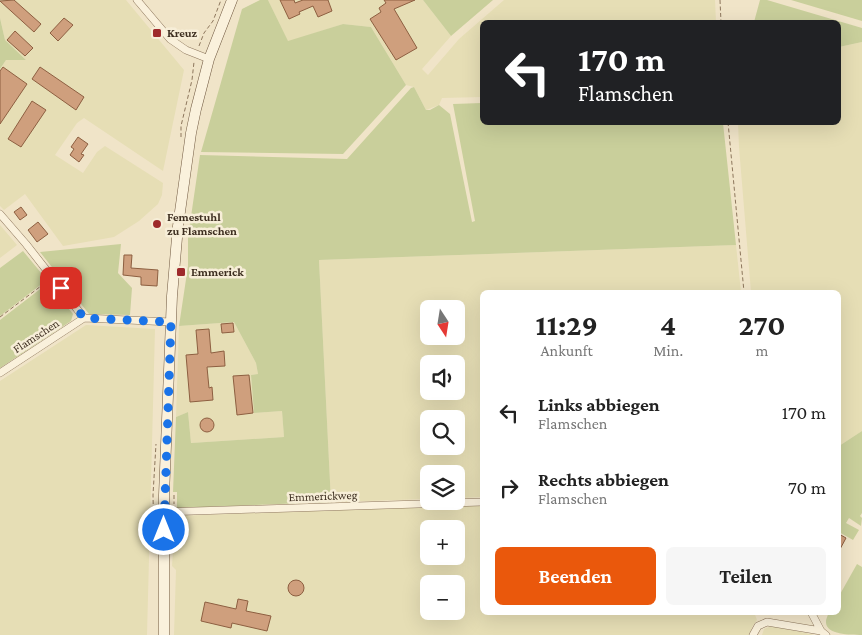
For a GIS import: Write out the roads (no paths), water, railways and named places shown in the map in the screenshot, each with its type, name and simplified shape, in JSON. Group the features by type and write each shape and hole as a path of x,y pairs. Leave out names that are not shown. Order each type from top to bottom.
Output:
{"main road":[{"path":"164,635 163,512 171,322 177,235 191,134 209,60 232,0"}],"street":[{"path":"137,0 178,46 209,60"},
{"path":"0,214 84,318 171,322"},
{"name":"Flamschen","path":"0,373 84,318"},
{"name":"Emmerickweg","path":"163,512 480,502"},
{"path":"813,615 823,633"},
{"path":"753,635 758,626 767,622 823,633"}],"place":[{"name":"Kreuz","path":"157,33"},
{"name":"Femestuhl zu Flamschen","path":"157,224"},
{"name":"Emmerick","path":"181,272"}]}
